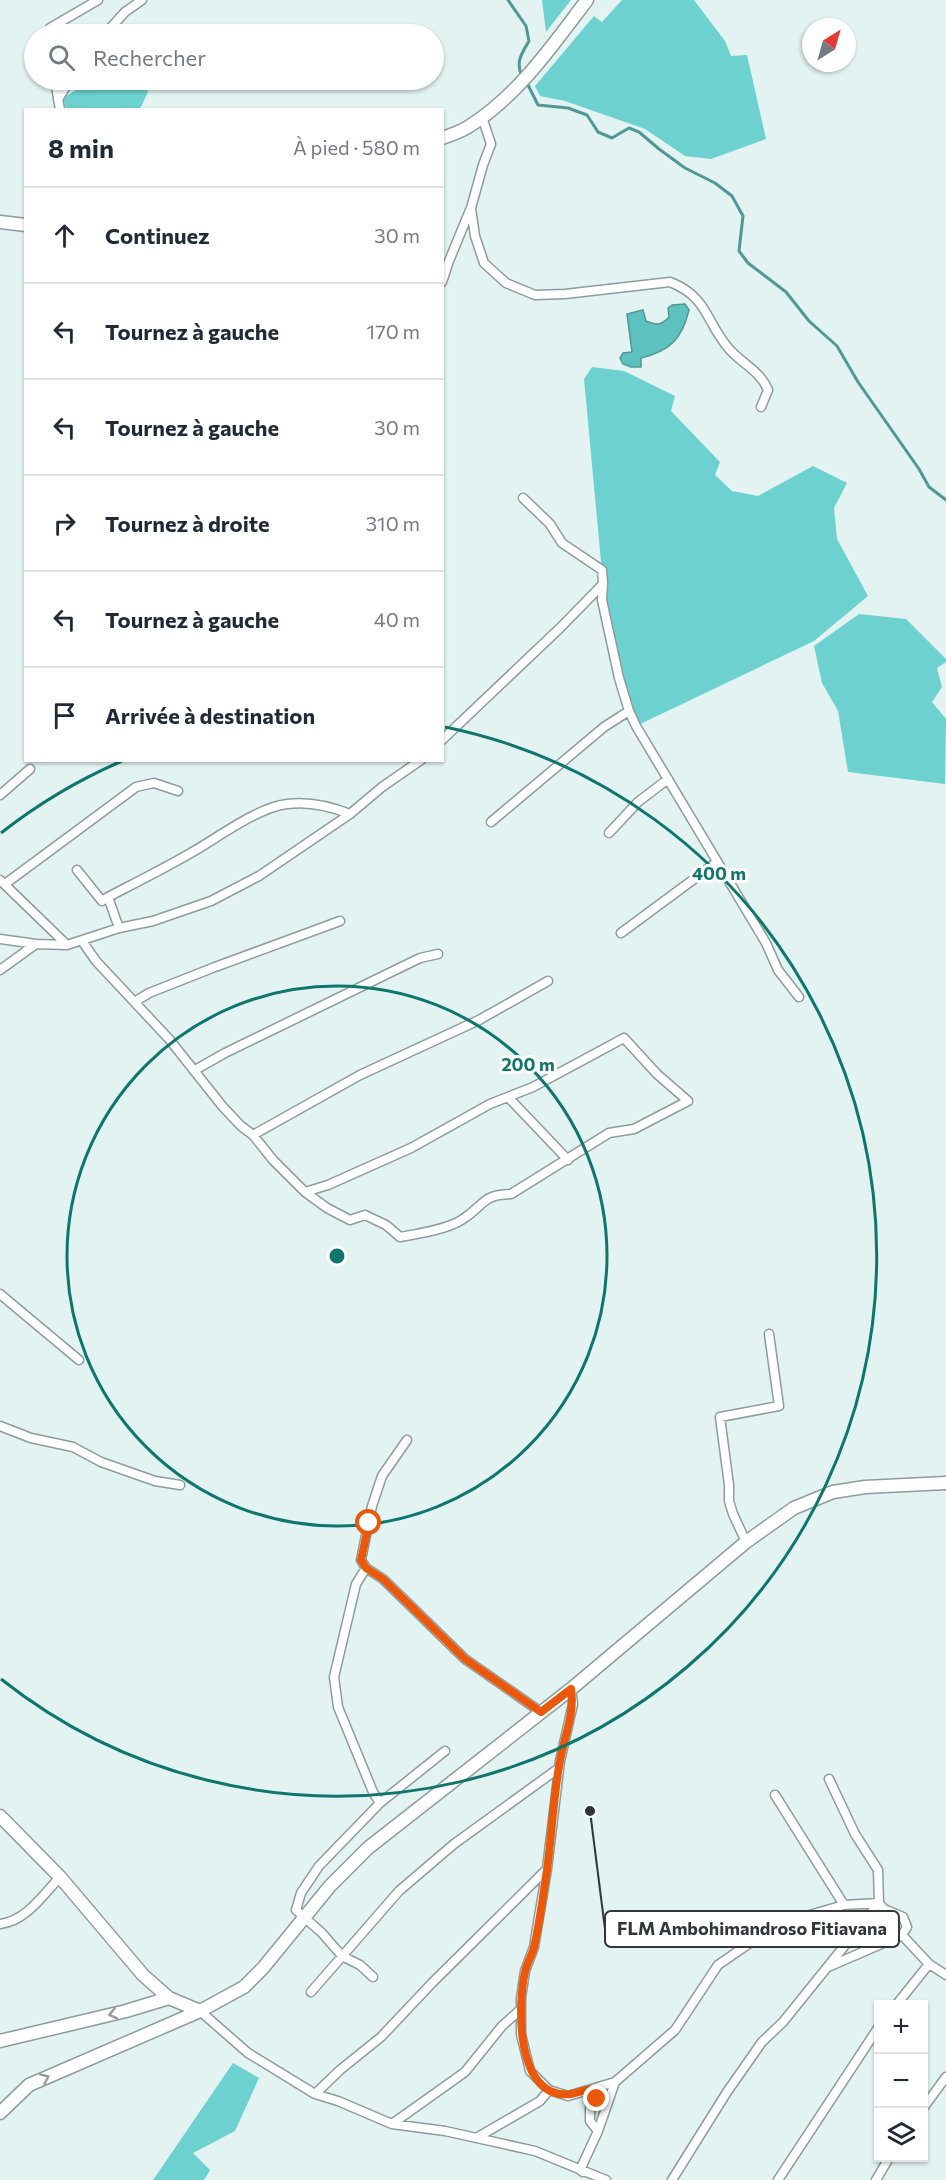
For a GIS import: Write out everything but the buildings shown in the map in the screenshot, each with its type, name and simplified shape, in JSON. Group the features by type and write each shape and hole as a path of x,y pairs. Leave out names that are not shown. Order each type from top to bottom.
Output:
{"street":[{"path":"57,24 98,0"},
{"path":"114,24 125,12 142,0"},
{"path":"444,137 466,129 524,79 587,0"},
{"path":"57,90 60,108"},
{"path":"58,99 64,90"},
{"path":"444,276 471,208 491,144 482,117"},
{"path":"471,208 475,236 484,263 506,283 535,295 565,294 670,282 686,288 701,303 729,349 764,379 768,390 761,407"},
{"path":"0,222 24,225"},
{"path":"523,498 550,524 562,543 602,570 602,600 619,678 629,711 766,943 778,970 800,997"},
{"path":"444,738 603,584"},
{"path":"491,822 604,727 629,711"},
{"path":"0,939 67,945 119,928 153,921 211,901 259,876 350,814 382,787 418,762"},
{"path":"0,795 30,769"},
{"path":"609,833 638,802 668,779"},
{"path":"67,945 3,882 136,787 154,783 178,791"},
{"path":"77,870 102,901 260,813 285,804 308,803 336,808 350,814"},
{"path":"621,933 717,862"},
{"path":"108,897 119,928"},
{"path":"136,1001 149,993 215,967 340,921"},
{"path":"82,941 96,961 136,1001 195,1070 223,1107 253,1135 273,1160 305,1192 327,1208 350,1220 365,1215 386,1225 400,1237 423,1233 463,1220 494,1195 511,1194 609,1133 633,1130 687,1101 657,1074 624,1038 533,1086 489,1104 411,1148 328,1185 305,1192"},
{"path":"0,970 36,944"},
{"path":"195,1070 225,1053 420,958 438,954"},
{"path":"253,1135 360,1075 479,1020 548,981"},
{"path":"508,1097 568,1160"},
{"path":"0,1294 79,1360"},
{"path":"746,1542 729,1501 720,1417 779,1406 769,1334"},
{"path":"0,1426 31,1438 73,1447 101,1462 155,1481 180,1485"},
{"path":"407,1440 382,1476 361,1560 366,1568 383,1579 465,1659 541,1712"},
{"path":"0,2113 29,2085 200,2011 244,1987 263,1968 304,1917 368,1848 571,1689 746,1542 794,1508 832,1492 866,1487 946,1483"},
{"path":"366,1568 356,1584 334,1677 338,1707 373,1792 380,1803"},
{"path":"571,1689 573,1704 559,1768 547,1869 534,1947 525,1971 521,2009 521,2034 530,2071 549,2090 568,2096 615,2082 675,2030 718,1965 784,1924 844,1905 879,1903"},
{"path":"373,1977 360,1965 342,1956 322,1933 296,1910 301,1893 319,1866 380,1803 445,1751"},
{"path":"311,1992 399,1891 462,1838 559,1768"},
{"path":"828,1967 902,1935 907,1927 903,1917 884,1909 879,1903 878,1870 851,1827 829,1779"},
{"path":"775,1795 844,1905"},
{"path":"0,1816 60,1877 143,1974 169,1998 200,2011 248,2053 315,2094 338,2101 392,2124 446,2131 535,2151 606,2180"},
{"path":"315,2094 340,2070 381,2037 547,1869"},
{"path":"0,1924 11,1923 25,1914 60,1877"},
{"path":"672,2180 727,2092 762,2042 783,2022 879,1903"},
{"path":"902,1935 929,1964 946,1975"},
{"path":"900,2000 929,1964"},
{"path":"0,2042 169,1998"},
{"path":"392,2124 465,2072 502,2026 521,2009"},
{"path":"778,2180 874,2036"},
{"path":"928,2102 946,2077"},
{"path":"580,2170 598,2132 615,2082"},
{"path":"593,2089 598,2091 597,2099 590,2108 590,2121 598,2132"},
{"path":"478,2138 540,2101 549,2090"},
{"path":"876,2180 886,2162"},
{"path":"580,2170 598,2180"}],"shaded area":[{"path":"542,0 571,0 546,32"},
{"path":"622,0 694,0 725,41 731,56 747,55 766,139 711,159 685,156 645,129 565,101 540,96 535,86 594,16 602,22"},
{"path":"76,90 147,90 148,92 140,108 66,108 63,98"},
{"path":"685,304 689,310 686,320 683,329 673,342 660,352 641,358 641,367 623,364 620,358 623,353 632,352 627,314 643,310 646,321 658,324 669,317 668,308 672,305"},
{"path":"592,367 624,371 675,396 671,411 720,462 715,475 732,491 758,496 813,466 847,483 834,508 837,539 868,596 814,641 636,726 602,600 603,583 584,379"},
{"path":"859,614 906,619 946,659 946,662 937,668 942,687 932,702 946,719 945,784 848,772 838,711 822,683 814,646"},
{"path":"233,2063 259,2078 235,2131 193,2153 210,2170 204,2180 153,2180"}],"waterway":[{"path":"508,0 526,26 529,41 519,62 522,76"},
{"path":"526,81 538,105 568,108 587,115 598,132 612,138 629,128 639,132 685,168 715,183 732,196 743,216 739,251 748,263 786,292 809,321 837,346 858,382 929,487 946,500"}],"place":[{"name":"FLM Ambohimandroso Fitiavana","path":"590,1811"}],"route":[{"path":"369,1523 361,1560 366,1568 383,1579 465,1659 541,1712 571,1689 573,1704 560,1761 547,1869 534,1947 525,1971 521,1998 521,2034 530,2071 549,2090 568,2096 593,2089 598,2091 597,2099"}]}
